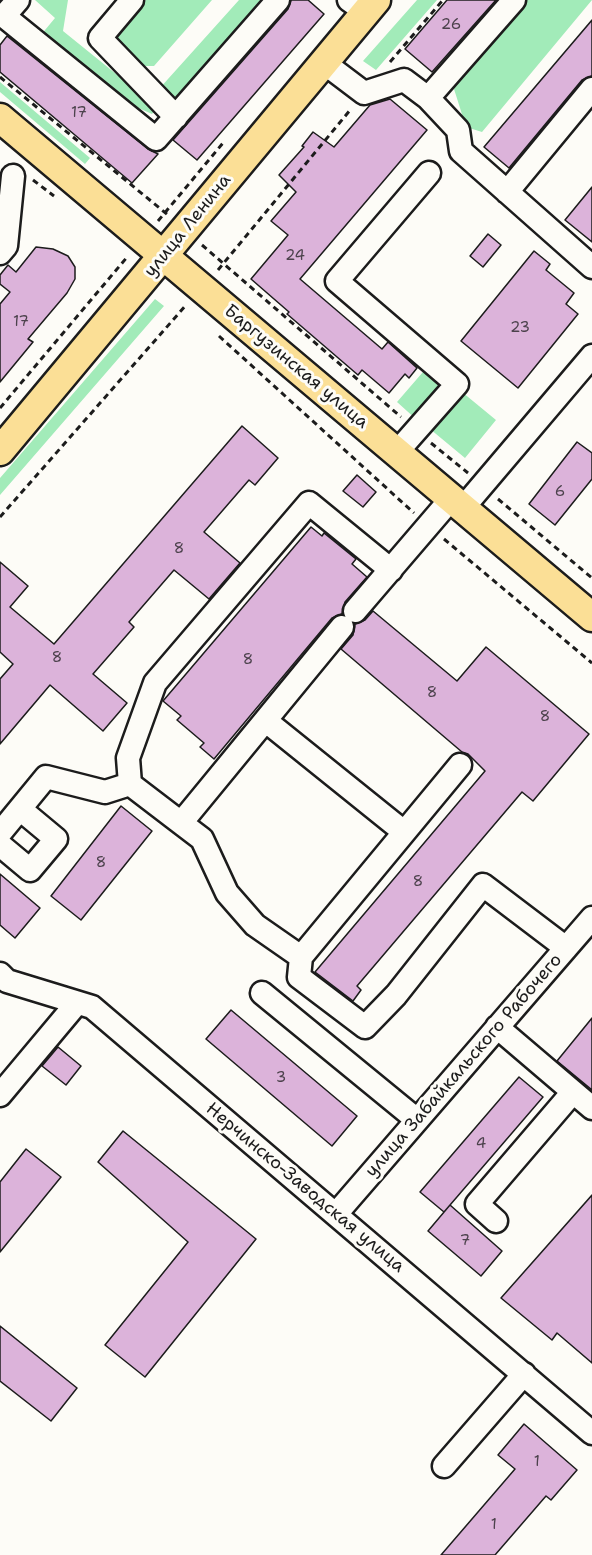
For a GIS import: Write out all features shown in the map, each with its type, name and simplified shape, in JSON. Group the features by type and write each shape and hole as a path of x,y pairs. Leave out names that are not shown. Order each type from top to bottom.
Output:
{"main road":[{"name":"улица Ленина","path":"0,451 152,255 174,221 323,62 364,4"},
{"name":"Баргузинская улица","path":"0,118 152,255 190,301 398,452 592,617"}],"street":[{"path":"18,0 4,16 156,139 278,0"},
{"path":"132,0 100,38 176,117"},
{"path":"428,99 514,0"},
{"path":"323,62 364,93 404,80 428,99 458,130 461,151 592,267"},
{"path":"507,192 592,89"},
{"path":"0,253 6,246 7,184 37,149"},
{"path":"398,452 457,384 337,281 429,173"},
{"path":"181,823 428,525 482,486 592,356"},
{"path":"301,957 255,925 226,893 202,840 130,784 128,758 155,682 309,503 391,570"},
{"path":"266,721 404,832"},
{"path":"460,765 301,957 299,977 365,1027 396,995 483,885 566,948"},
{"path":"0,833 46,777 105,792 130,784"},
{"path":"0,845 30,870 56,839 20,809"},
{"name":"улица Забайкальского Рабочего","path":"336,1214 592,918"},
{"name":"Нерчинско-Заводская улица","path":"0,974 7,981 92,1007 592,1433"},
{"path":"262,993 417,1120"},
{"path":"0,1095 77,1003"},
{"path":"497,1028 592,1107"},
{"path":"496,1221 477,1204 573,1092"},
{"path":"444,1467 524,1374"}],"path":[{"path":"0,517 224,263 443,0"},
{"path":"0,77 224,263 592,578"},
{"path":"0,408 129,255 152,255 225,142"},
{"path":"7,184 33,180 59,201"},
{"path":"211,329 428,525 592,663"}],"green space":[{"path":"35,0 68,0 63,31 157,107 152,114 118,99 40,36 55,18"},
{"path":"146,0 212,0 154,66 145,66 115,42 114,35"},
{"path":"239,0 272,0 176,106 159,89"},
{"path":"417,0 437,0 376,70 363,61"},
{"path":"521,0 592,0 482,132 466,127 454,89 461,68"},
{"path":"0,82 90,158 85,164 0,92"},
{"path":"155,299 164,306 0,495 0,478"},
{"path":"429,365 450,383 417,420 397,402"},
{"path":"462,392 496,420 465,458 430,429"}],"building":[{"path":"291,0 308,0 324,14 197,160 173,140 288,9"},
{"path":"447,0 496,0 432,72 405,49"},
{"path":"592,20 592,76 582,80 509,168 484,147"},
{"path":"7,36 148,149 158,154 132,183 0,72 0,45"},
{"path":"390,99 427,130 300,279 382,349 388,342 417,368 409,378 405,374 389,393 362,370 358,375 287,314 289,312 251,279 288,235 271,221 296,192 279,175 304,147 302,146 313,132 334,147 370,105"},
{"path":"592,187 592,242 565,220"},
{"path":"488,234 501,245 483,267 470,256"},
{"path":"36,247 53,249 68,256 75,267 75,279 67,293 28,339 33,342 0,382 0,304 10,292 0,284 0,275 8,265 16,272"},
{"path":"534,251 550,264 546,270 574,293 566,304 578,314 518,388 461,341"},
{"path":"242,426 278,458 255,485 249,480 204,532 240,563 209,599 174,570 129,622 134,627 93,674 127,703 103,731 50,685 0,744 0,679 13,664 0,652 0,562 28,586 10,607 54,644"},
{"path":"577,442 592,453 592,479 555,525 529,504"},
{"path":"357,475 376,492 363,507 343,491"},
{"path":"311,527 322,536 324,533 356,559 352,564 367,577 345,602 342,614 332,618 214,759 200,747 204,743 177,720 181,716 163,701"},
{"path":"373,611 457,681 486,647 589,734 533,801 522,792 357,986 361,990 353,1001 315,972 485,771 468,754 462,752 341,649 353,635 355,624 365,620"},
{"path":"121,806 152,831 81,920 51,896"},
{"path":"0,874 40,908 15,938 0,925"},
{"path":"231,1010 357,1116 332,1146 206,1039"},
{"path":"592,1018 592,1090 557,1061"},
{"path":"58,1047 81,1066 66,1085 42,1066"},
{"path":"519,1077 543,1097 444,1212 420,1192"},
{"path":"123,1131 256,1239 145,1377 105,1345 188,1242 98,1162"},
{"path":"26,1149 61,1177 0,1252 0,1182"},
{"path":"592,1195 592,1363 557,1333 552,1340 501,1298"},
{"path":"450,1205 502,1251 481,1276 428,1231"},
{"path":"0,1326 77,1388 51,1421 0,1381"},
{"path":"524,1424 577,1470 551,1500 546,1496 495,1555 441,1555 515,1469 498,1455"}]}
